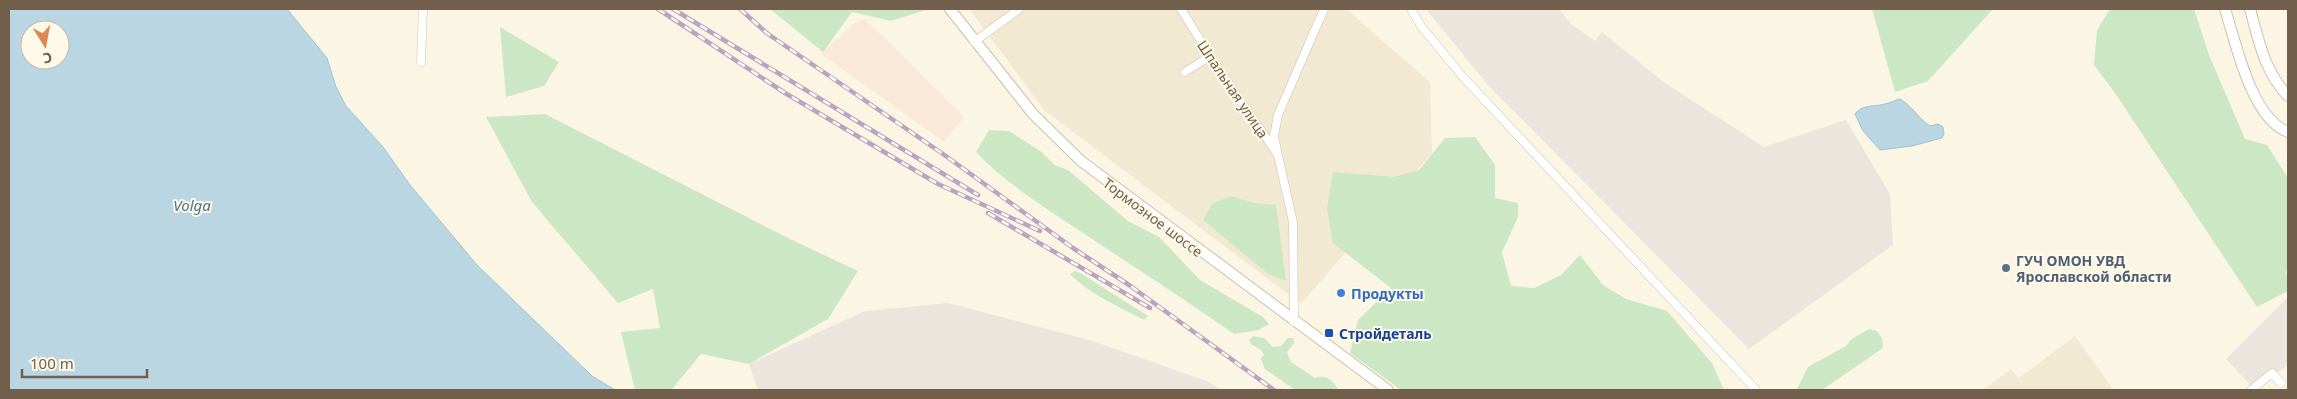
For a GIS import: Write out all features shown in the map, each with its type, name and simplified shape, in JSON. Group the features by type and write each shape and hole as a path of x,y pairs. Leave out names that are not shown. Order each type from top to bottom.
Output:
{"street":[{"path":"420,62 423,9"},
{"name":"Тормозное шоссе","path":"950,9 974,42 1033,114 1081,161 1294,322 1388,390"},
{"path":"974,42 1019,9"},
{"name":"Шпальная улица","path":"1181,9 1210,56 1278,155 1293,222 1294,322"},
{"path":"1278,155 1274,136 1276,120 1324,9"},
{"path":"1411,9 1421,26 1463,77 1756,390"},
{"path":"2225,9 2256,100 2266,115 2288,132"},
{"path":"2250,9 2264,61 2277,84 2288,96"},
{"path":"1185,72 1210,56"},
{"path":"2251,390 2272,373 2281,383"}],"shaded area":[{"path":"969,9 1346,9 1430,82 1432,153 1301,304 1044,110"},
{"path":"1426,9 1559,9 1571,24 1595,41 1602,32 1665,83 1764,147 1846,120 1890,194 1893,245 1749,349 1488,85"},
{"path":"865,19 964,117 944,142 821,54 854,23"},
{"path":"2288,297 2288,365 2255,390 2226,359"},
{"path":"948,303 1093,341 1209,382 1221,390 758,390 749,364 865,311"},
{"path":"2075,336 2114,390 1983,390 2011,369 2019,378"}],"green space":[{"path":"770,9 929,9 891,21 852,12 823,52"},
{"path":"1872,9 1993,9 1928,81 1895,92"},
{"path":"2110,9 2194,9 2209,55 2245,139 2267,145 2288,178 2288,263 2286,274 2288,276 2288,291 2257,307 2115,93 2094,65 2097,30"},
{"path":"500,27 559,62 544,86 506,97"},
{"path":"545,114 790,239 858,271 828,319 749,364 701,354 673,390 635,390 621,332 660,328 653,289 618,303 532,202 486,117"},
{"path":"989,130 1009,131 1040,151 1055,165 1068,170 1128,221 1159,237 1200,280 1263,317 1269,324 1259,330 1234,334 1033,200 1003,177 976,152"},
{"path":"1475,137 1495,165 1495,198 1518,203 1518,217 1502,252 1511,286 1534,288 1561,275 1580,255 1603,285 1626,299 1667,311 1712,363 1724,390 1401,390 1350,353 1358,320 1391,288 1333,243 1327,209 1333,172 1394,177 1419,170 1445,138"},
{"path":"1231,196 1254,203 1276,205 1286,281 1267,273 1203,220 1212,204"},
{"path":"1075,271 1148,316 1144,320 1095,294 1070,274"},
{"path":"1869,329 1877,331 1882,338 1883,348 1822,390 1797,389 1808,367 1846,346 1852,339"},
{"path":"1253,336 1264,338 1273,347 1281,346 1288,338 1293,338 1294,343 1287,352 1291,362 1315,378 1323,377 1329,379 1339,390 1295,390 1265,369 1261,359 1264,355 1249,340"}],"water":[{"name":"Volga","path":"9,9 287,9 327,58 336,87 346,106 383,147 410,185 477,265 592,376 615,390 9,390"},
{"path":"1900,99 1930,126 1938,124 1943,127 1944,134 1942,138 1912,146 1880,150 1863,131 1855,114 1865,107 1885,104"}],"railway":[{"path":"658,9 785,93 938,184 1040,231"},
{"path":"673,9 978,195"},
{"path":"740,9 768,34 943,154 1274,390"},
{"path":"988,213 1150,308"}],"place":[{"name":"ГУЧ ОМОН УВД Ярославской области","path":"2006,268"},
{"name":"Продукты","path":"1341,293"},
{"name":"Стройдеталь","path":"1329,333"}]}
